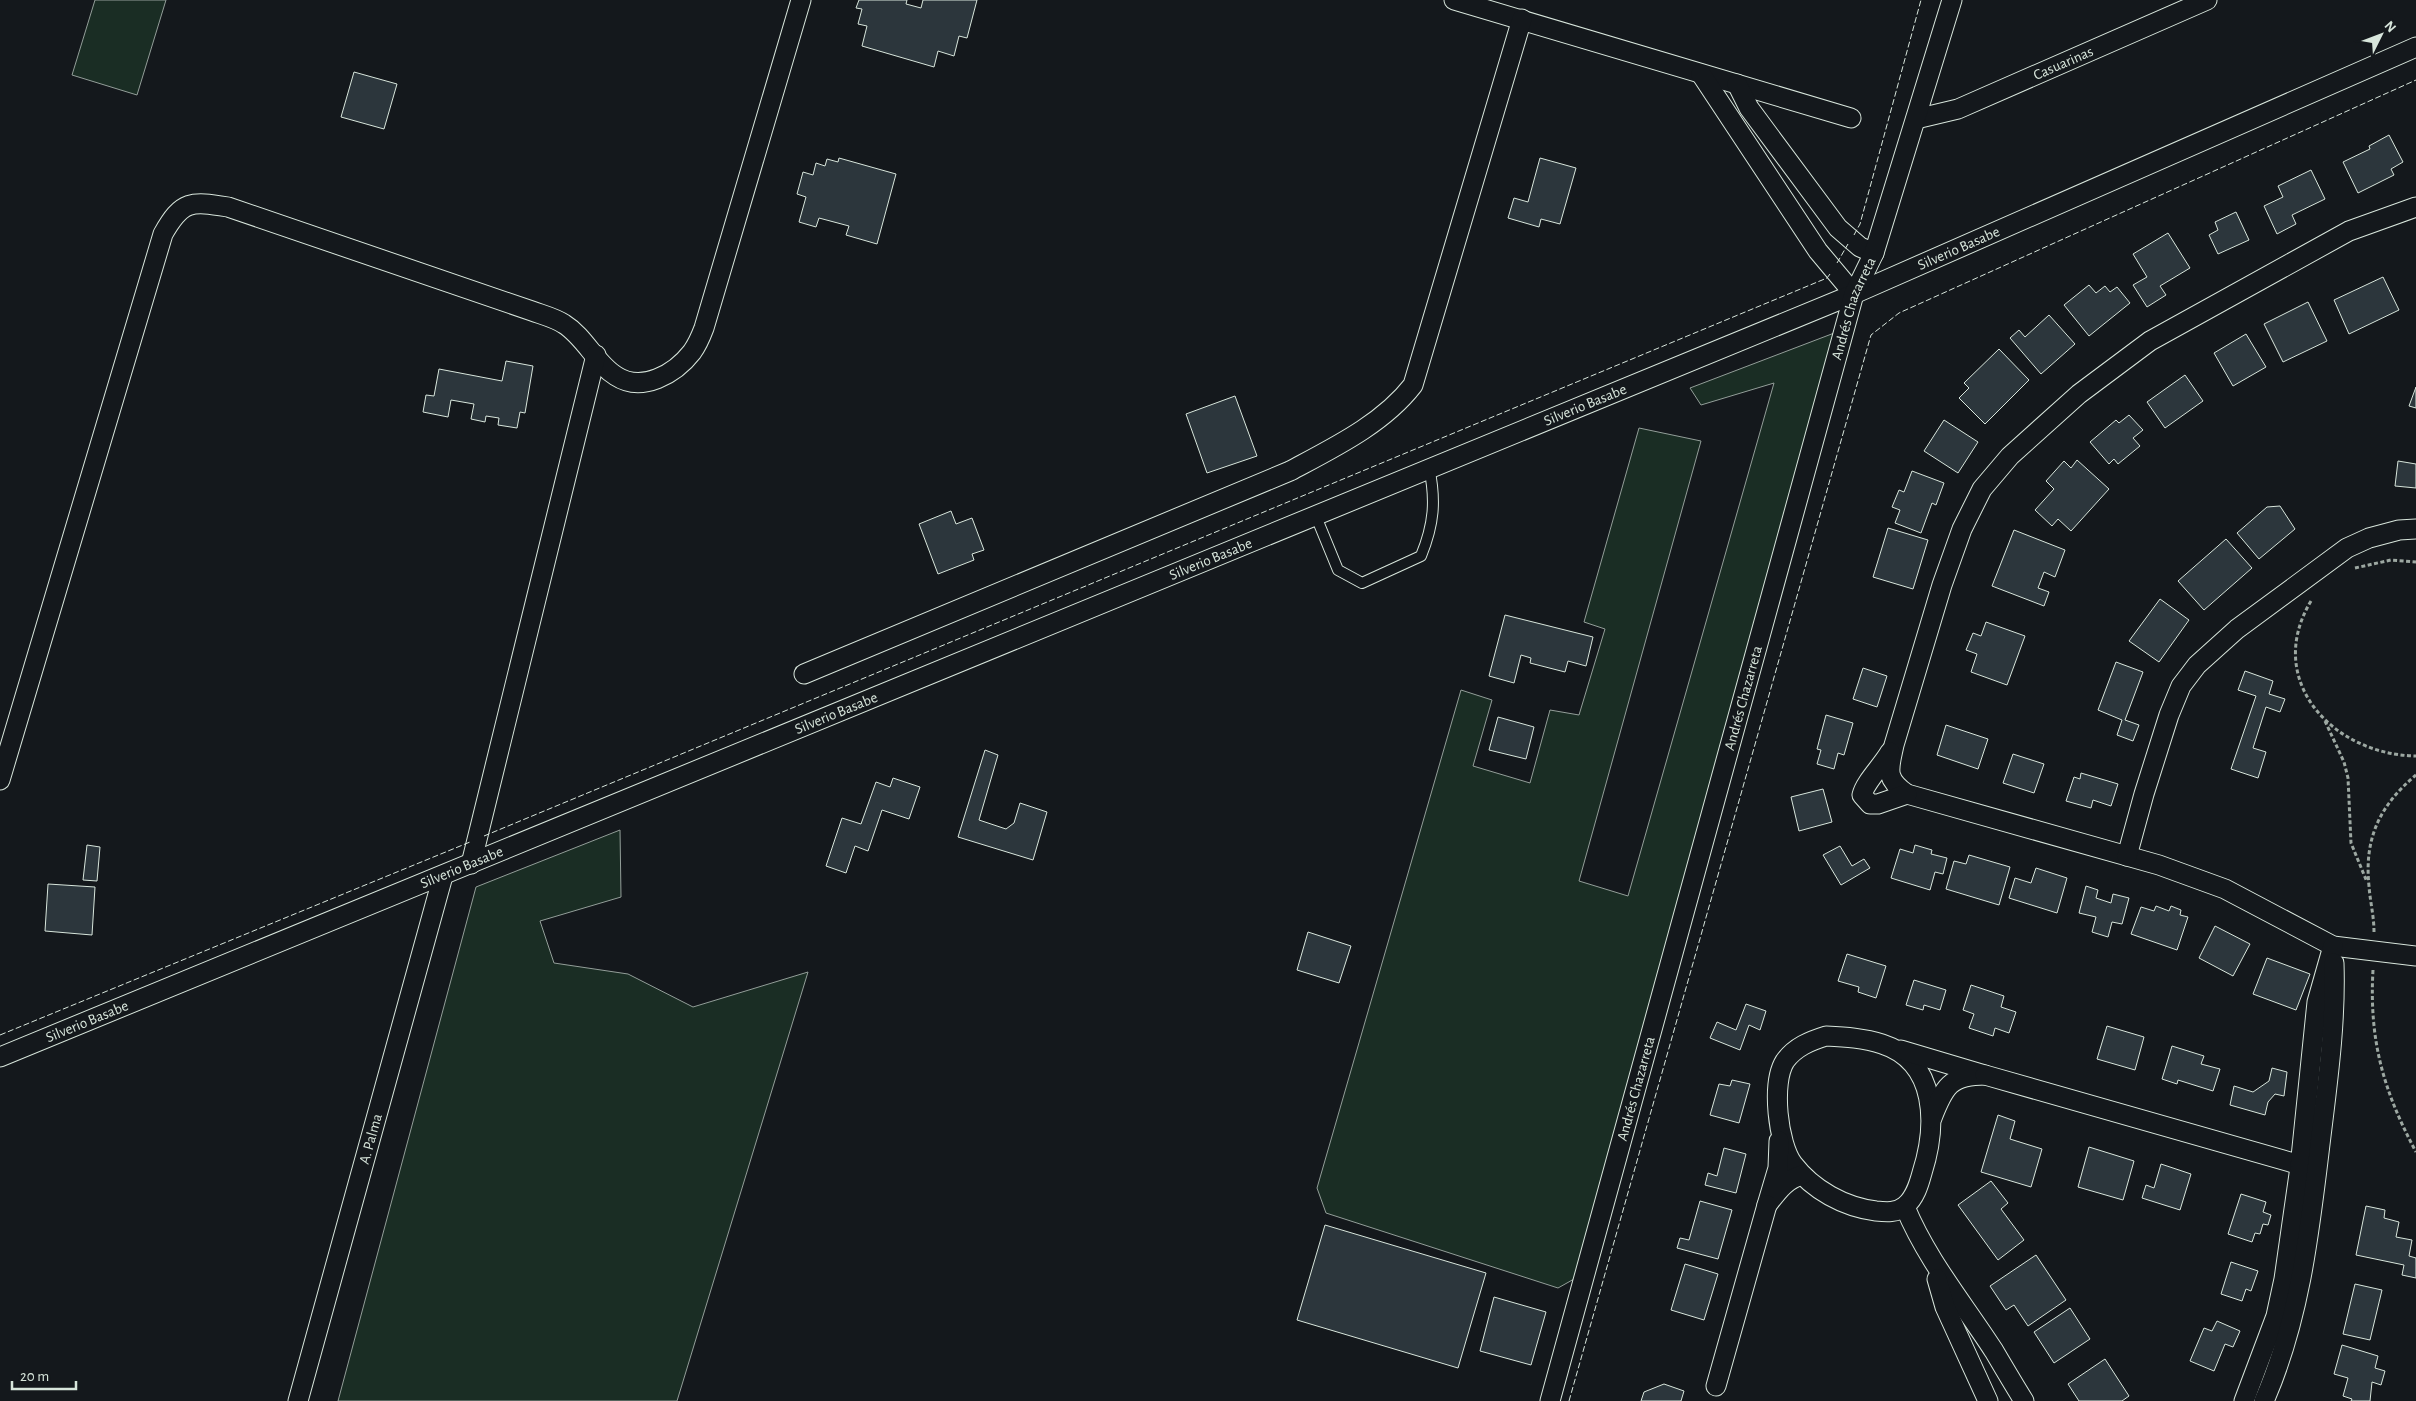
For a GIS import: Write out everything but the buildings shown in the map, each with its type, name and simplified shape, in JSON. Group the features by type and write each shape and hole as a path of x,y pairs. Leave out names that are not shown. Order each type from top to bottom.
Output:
{"street":[{"path":"0,780 163,234 172,218 183,206 203,203 228,207 532,311 564,324 615,376 632,384 667,375 693,351 704,328 801,0"},
{"path":"1454,0 1851,118"},
{"name":"Andrés Chazarreta","path":"1550,1401 1854,294 1874,253 1952,0"},
{"name":"Casuarinas","path":"1916,119 1958,109 2207,0"},
{"path":"804,674 1290,471 1328,450 1400,402 1413,385 1522,19"},
{"name":"Silverio Basabe","path":"0,1057 443,876 1429,467 1854,294 2416,47"},
{"path":"1701,74 1818,251 1854,294"},
{"path":"1737,84 1749,108 1838,228 1860,247 1874,253"},
{"path":"2416,207 2350,231 2150,341 2079,394 2010,456 1982,489 1962,529 1942,585 1894,745 1890,777 1896,787 1907,794 2127,856 2225,889 2333,946 2416,956"},
{"path":"471,864 596,355"},
{"path":"2127,856 2169,715 2181,686 2197,666 2237,629 2347,548 2369,538 2399,530 2416,529"},
{"path":"1894,745 1880,769 1864,788 1862,795 1870,804 1878,804 1907,794"},
{"name":"A. Palma","path":"298,1401 443,876"},
{"path":"2244,1401 2276,1316 2291,1238 2309,1168 2334,1000 2333,946"},
{"path":"1715,1396 1778,1168 1780,1129 1779,1079 1784,1063 1791,1053 1804,1044 1826,1036 1860,1038 2309,1168"},
{"path":"1884,1044 1906,1056 1917,1068 1925,1081 1932,1118"},
{"path":"1780,1129 1785,1150 1802,1175 1826,1194 1861,1209 1887,1212 1905,1207 1912,1200 1924,1166 1932,1118 1940,1098 1956,1079 1967,1075 1985,1075"},
{"path":"2264,1401 2292,1320 2307,1249 2309,1168"},
{"path":"1767,1205 1782,1185 1792,1178 1802,1175"},
{"path":"1905,1207 1915,1232 1932,1261 1994,1351 2024,1401"},
{"path":"1932,1261 1945,1307 1988,1401"}],"lane":[{"path":"1315,514 1338,570 1362,583 1421,556 1430,534 1434,494 1429,467"}],"path":[{"path":"2352,569 2391,560 2416,562"},
{"path":"2315,594 2299,625 2294,656 2302,684 2312,704 2324,720 2344,762 2348,778 2350,843 2369,885"},
{"path":"2324,720 2346,737 2362,744 2395,754 2416,756"}],"green space":[{"path":"95,0 166,0 137,95 72,75"},
{"path":"1850,327 1583,1274 1558,1288 1326,1213 1317,1188 1461,690 1492,700 1473,766 1530,783 1550,710 1579,715 1605,629 1584,622 1639,428 1701,441 1579,881 1628,896 1774,383 1701,405 1690,388"},
{"path":"620,830 621,897 540,921 554,963 628,974 693,1007 808,972 677,1401 338,1401 476,887"}],"fence":[{"path":"1854,235 1860,224 1921,0"},
{"path":"1569,1401 1871,335 1899,313 2416,80"},
{"path":"1837,263 1848,244"},
{"path":"484,836 1827,278 1830,274"},
{"path":"0,1035 470,842"}]}
